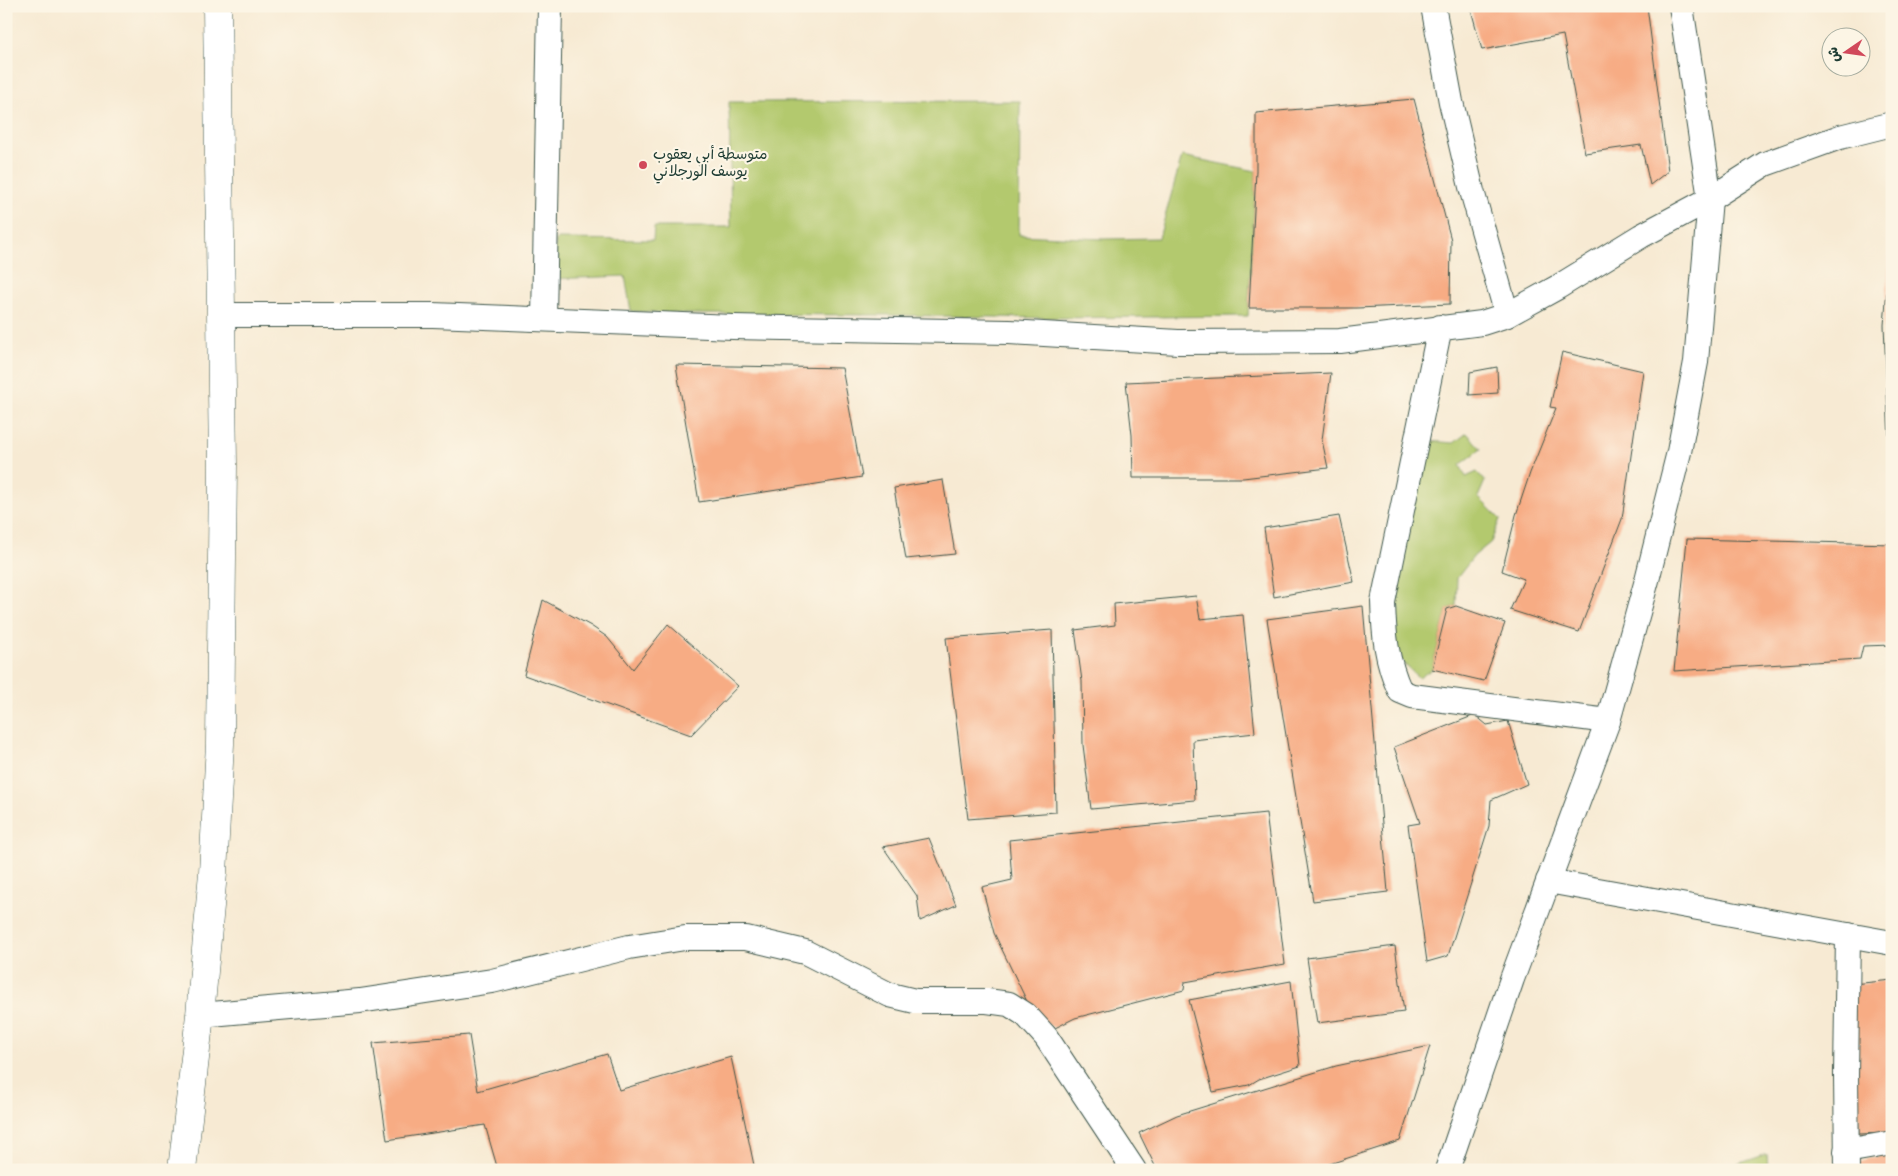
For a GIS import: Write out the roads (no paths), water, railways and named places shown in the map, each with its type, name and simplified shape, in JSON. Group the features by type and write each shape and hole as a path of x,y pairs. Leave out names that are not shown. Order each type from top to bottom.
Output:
{"street":[{"path":"182,1170 200,1015 213,874 220,744 223,592 222,315 217,6"},
{"path":"544,318 550,6"},
{"path":"1433,6 1451,102 1472,191 1507,315"},
{"path":"1447,1170 1512,979 1608,721 1647,580 1679,452 1696,362 1710,199 1681,6"},
{"path":"222,315 404,314 544,318 733,327 1009,332 1178,342 1340,341 1482,323 1507,315 1558,287 1641,236 1710,199 1765,164 1840,138 1892,124"},
{"path":"1440,327 1383,602 1384,637 1390,670 1400,691 1412,696 1608,721"},
{"path":"1548,881 1892,943"},
{"path":"1848,935 1846,1160 1892,1143"},
{"path":"200,1015 360,1001 492,981 629,947 685,938 746,938 806,952 890,995 915,1001 988,1001 1009,1004 1026,1015 1046,1037 1134,1170"}],"place":[{"name":"متوسطة أبي يعقوب يوسف الورجلاني","path":"643,165"}]}
